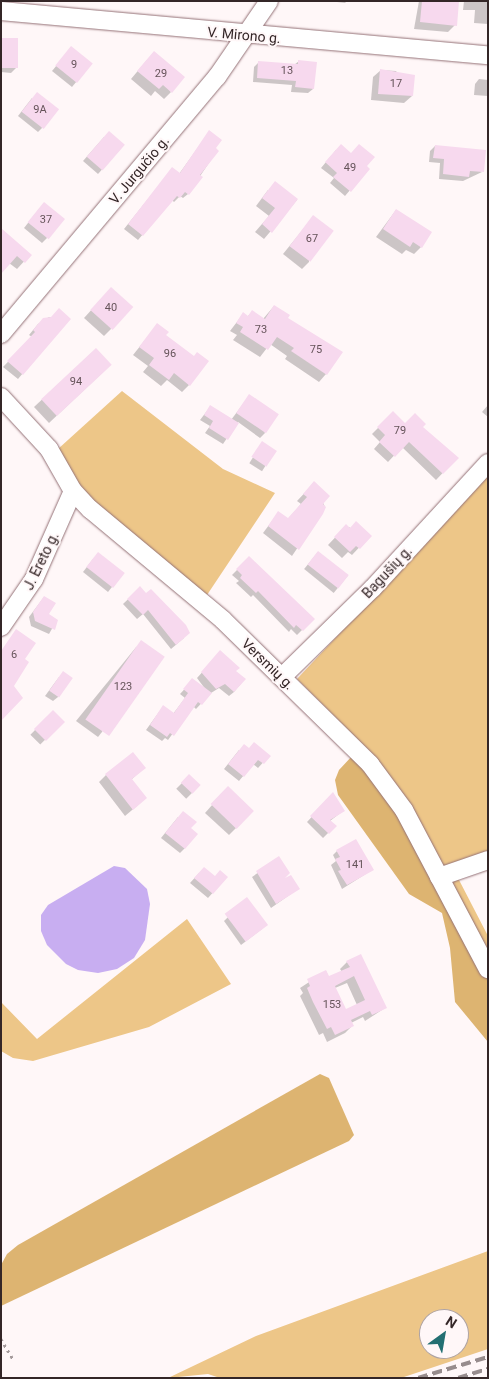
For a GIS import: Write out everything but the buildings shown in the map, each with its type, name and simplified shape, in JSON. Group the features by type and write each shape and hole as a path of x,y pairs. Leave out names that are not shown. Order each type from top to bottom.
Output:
{"street":[{"name":"V. Jurgučio g.","path":"1,334 217,77 269,1"},
{"name":"V. Mirono g.","path":"1,11 488,56"},
{"name":"Versmių g.","path":"1,397 49,449 73,491 282,677 370,764 404,810 488,969"},
{"name":"Bagušių g.","path":"282,677 373,588 488,463"},
{"name":"J. Ereto g.","path":"1,628 34,579 73,491"},
{"path":"439,877 488,860"}],"path":[{"path":"1,1339 13,1359"}],"shaded area":[{"path":"122,391 223,469 275,493 207,595 97,505 81,488 58,449"},
{"path":"488,475 488,869 458,878 488,936 488,979 440,884 353,755 359,741 297,679"},
{"path":"353,755 369,771 424,855 488,979 488,1042 455,1002 450,948 442,913 409,894 338,795 335,780 339,770"},
{"path":"114,866 125,868 147,889 150,904 145,940 134,958 117,969 98,973 78,970 66,964 47,945 41,931 41,915 48,905"},
{"path":"187,919 231,984 149,1027 33,1061 13,1058 1,1051 1,1002 37,1039"},
{"path":"320,1074 329,1078 354,1135 349,1141 1,1306 1,1265 7,1254 18,1245"},
{"path":"488,1251 488,1349 469,1355 469,1309 419,1309 419,1359 458,1359 401,1378 220,1378 208,1374 168,1378 256,1336"}],"railway":[{"path":"418,1378 488,1357"},
{"path":"458,1378 488,1369"}]}
